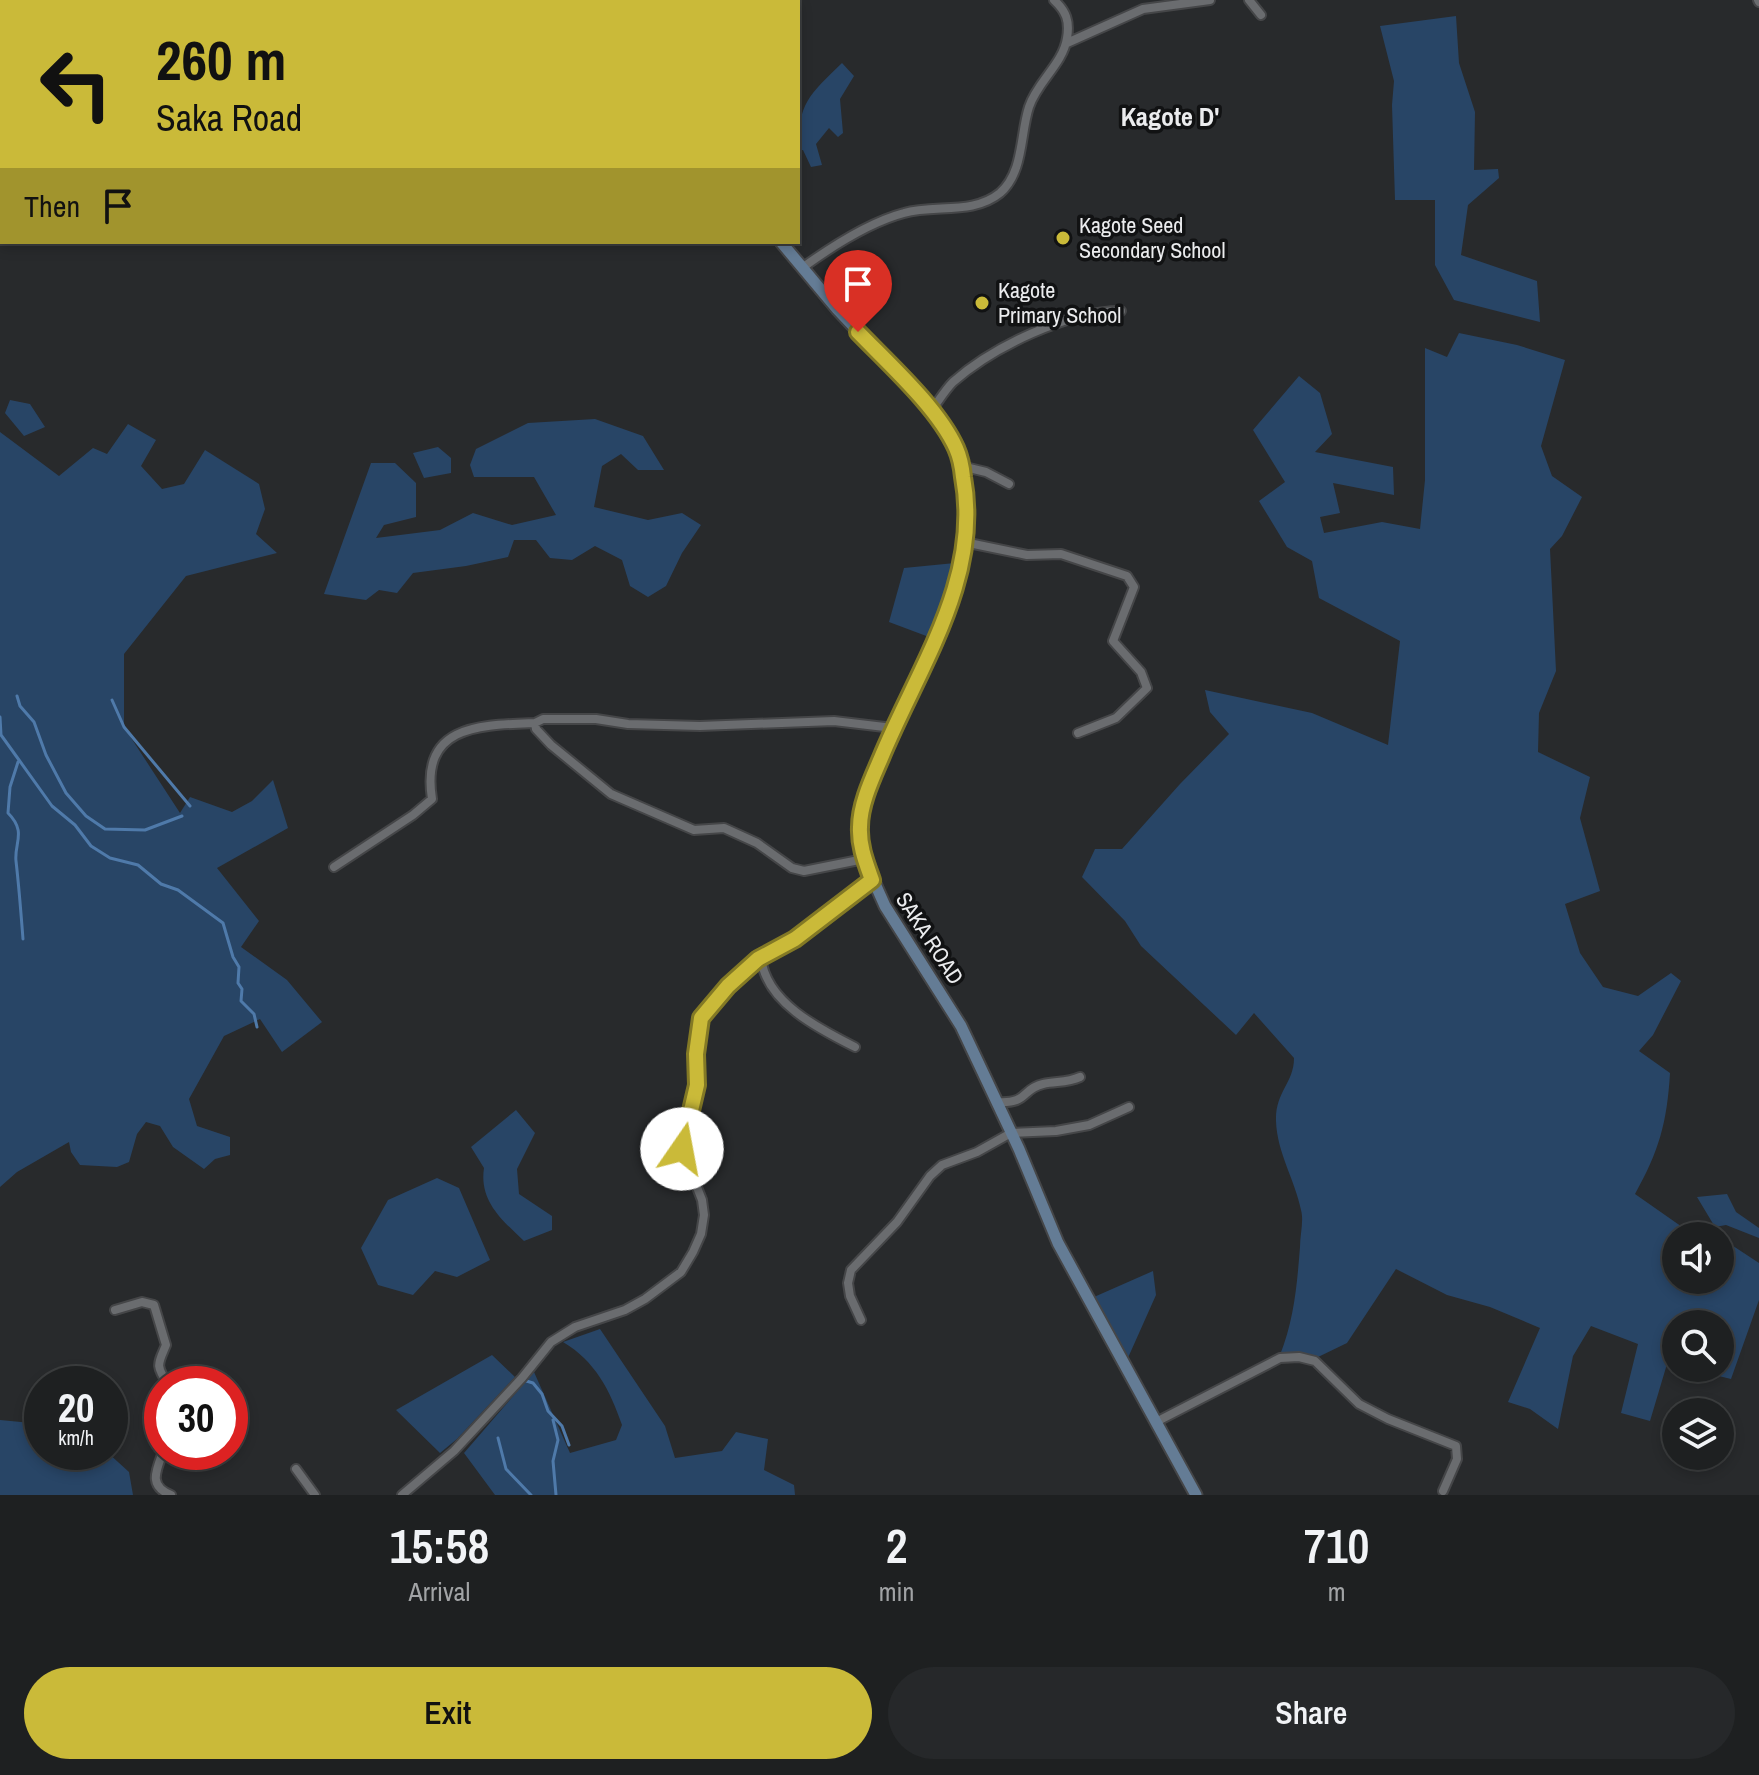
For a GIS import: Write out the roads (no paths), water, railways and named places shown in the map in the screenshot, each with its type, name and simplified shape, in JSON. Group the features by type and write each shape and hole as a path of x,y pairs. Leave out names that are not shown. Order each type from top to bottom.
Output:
{"main road":[{"name":"SAKA ROAD","path":"783,244 931,411 952,440 961,466 969,516 955,594 893,728 863,804 859,826 864,859 885,906 946,999 997,1102 1058,1243 1196,1495"}],"street":[{"path":"802,268 831,247 905,212 979,203 999,193 1010,179 1022,147 1033,96 1067,43 1067,17 1054,0"},
{"path":"1067,43 1143,9 1210,0"},
{"path":"1249,0 1261,15"},
{"path":"931,411 951,384 987,357 1069,319 1105,311 1121,311"},
{"path":"961,466 986,472 1009,484"},
{"path":"964,542 1027,555 1061,554 1127,576 1134,587 1113,641 1141,672 1147,688 1116,718 1078,733"},
{"path":"334,867 432,799 433,765 444,742 475,726 535,723 543,719 596,719 619,723 700,726 834,721 893,728"},
{"path":"535,723 536,729 551,745 611,794 694,830 724,828 757,843 792,868 804,871 864,859"},
{"path":"402,1495 454,1451 551,1342 575,1327 625,1310 681,1272 697,1243 704,1215 702,1200 682,1149 697,1085 696,1054 701,1018 728,986 761,957 795,939 872,880"},
{"path":"761,957 762,973 784,1000 808,1021 855,1047"},
{"path":"997,1102 1015,1102 1038,1086 1067,1083 1080,1077"},
{"path":"861,1320 850,1296 848,1283 851,1270 897,1222 930,1176 942,1165 977,1152 1011,1133 1056,1131 1089,1125 1129,1107"},
{"path":"115,1310 142,1302 154,1305 166,1345 159,1366"},
{"path":"1156,1422 1280,1358 1307,1358 1315,1361 1359,1404 1456,1446 1457,1459 1443,1491"},
{"path":"296,1469 315,1495"},
{"path":"157,1470 156,1484 160,1490 171,1495"}],"waterway":[{"path":"17,696 20,706 34,722 46,755 66,793 86,816 105,829 145,830 182,816"},
{"path":"112,700 124,727 190,806"},
{"path":"0,717 1,735 52,806 75,825 91,846 110,858 138,865 161,884 178,890 223,923 239,967 241,1001 254,1014 257,1027"},
{"path":"18,762 10,787 8,813 18,832 16,861 23,939"},
{"path":"523,1380 533,1383 542,1394 548,1411 562,1426 569,1445"},
{"path":"553,1420 558,1440 553,1461 556,1495"},
{"path":"498,1438 506,1469 531,1495"}],"place":[{"name":"Kagote Seed Secondary School","path":"1063,238"},
{"name":"Kagote Primary School","path":"982,303"}],"district":[{"name":"Kagote D'","path":"1170,117"}]}
